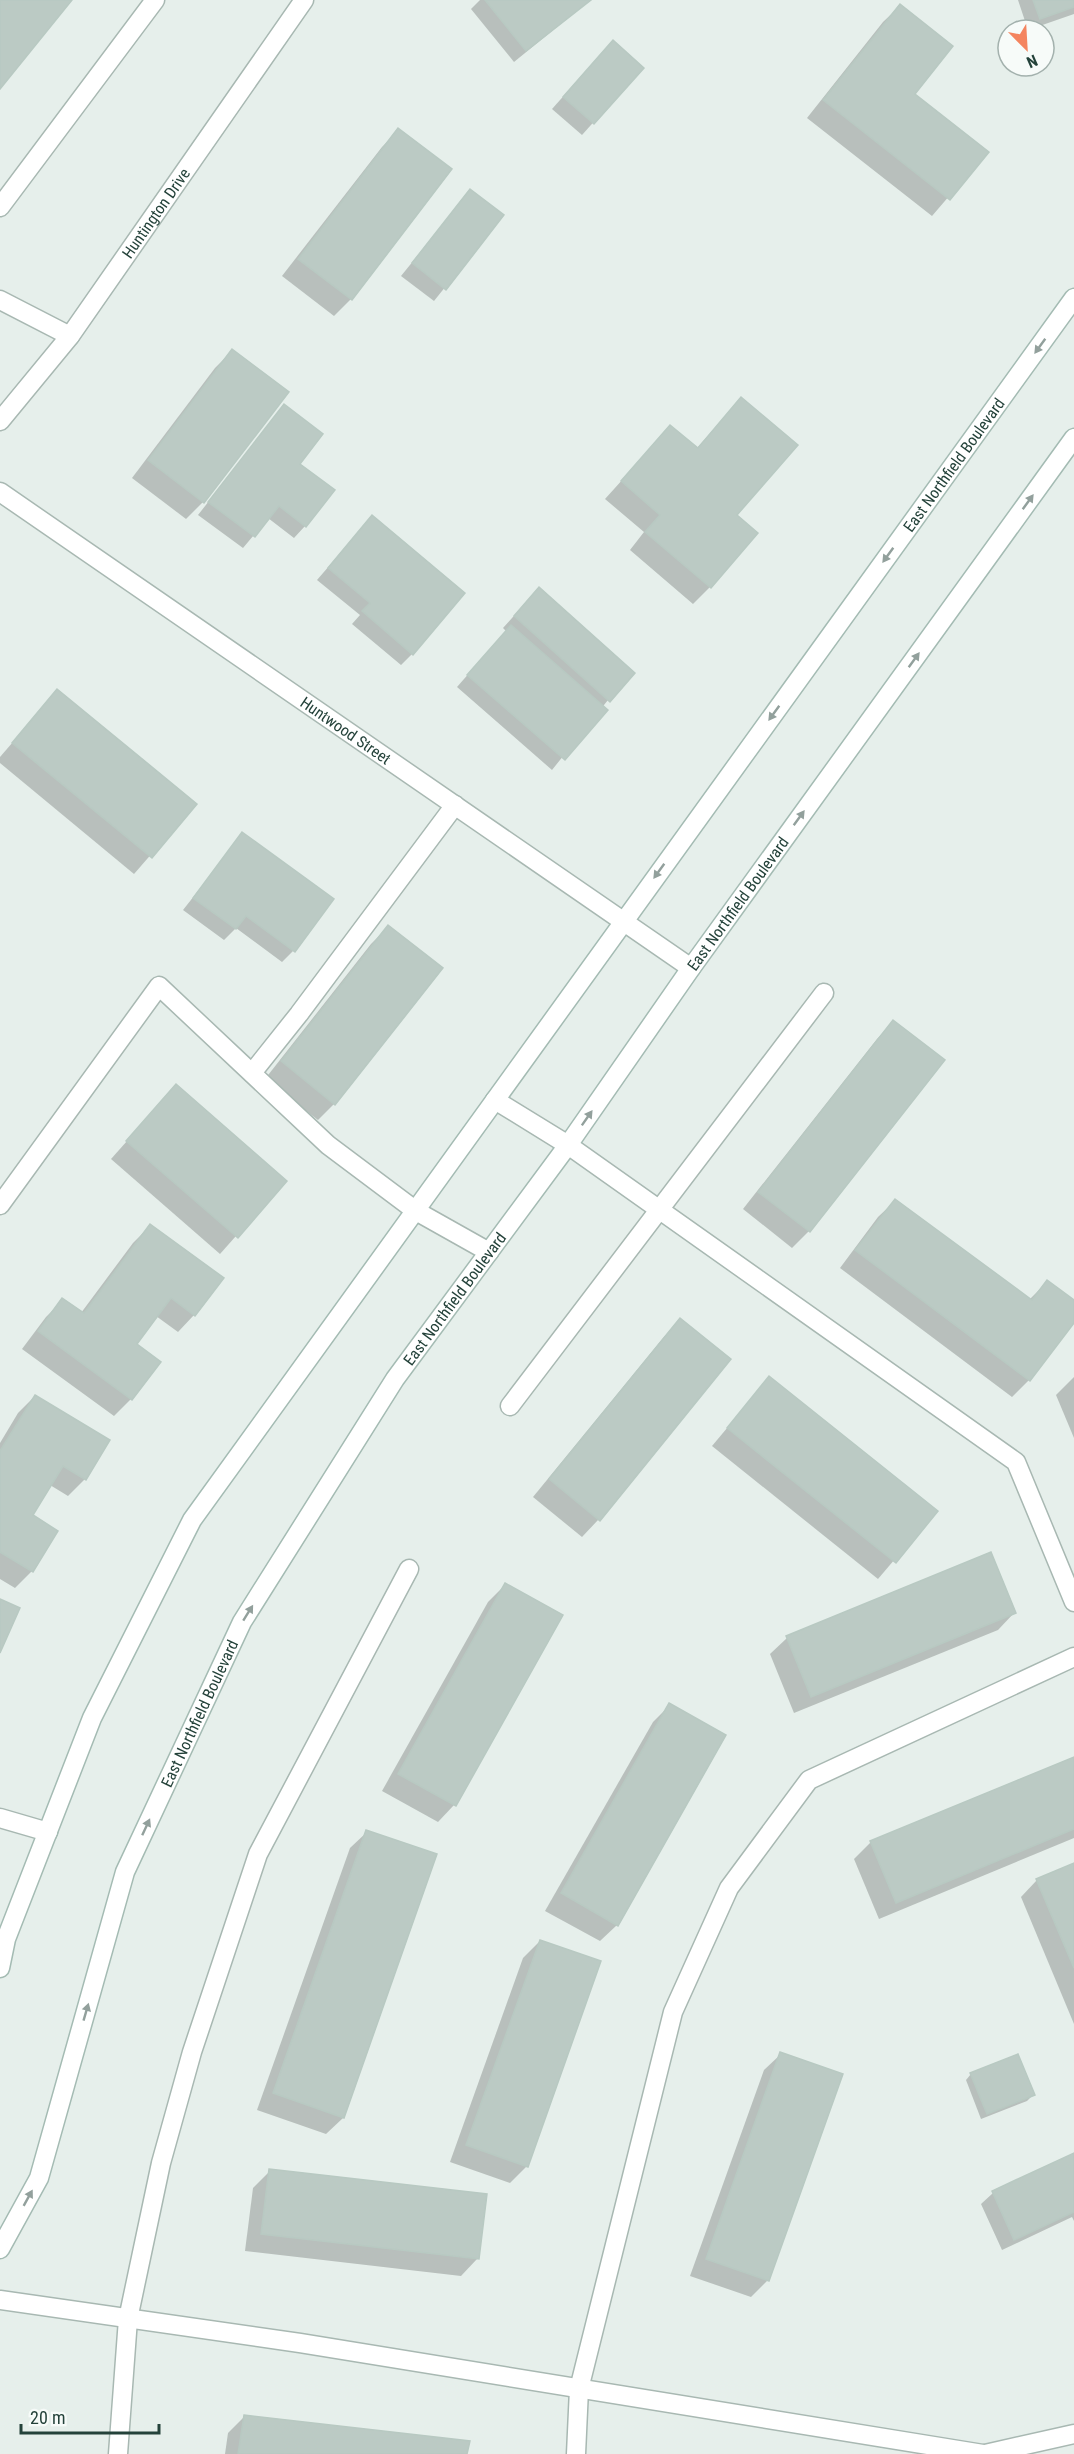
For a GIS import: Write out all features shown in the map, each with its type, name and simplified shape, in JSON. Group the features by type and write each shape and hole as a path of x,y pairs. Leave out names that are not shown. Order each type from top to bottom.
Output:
{"main road":[{"path":"0,207 155,0"},
{"name":"Huntington Drive","path":"0,421 70,336 304,0"},
{"name":"East Northfield Boulevard","path":"0,1968 6,1939 92,1718 192,1520 1074,298"},
{"path":"0,300 70,336"},
{"name":"East Northfield Boulevard","path":"0,2249 39,2178 125,1872 242,1623 395,1379 568,1145 692,968 1074,438"},
{"name":"Huntwood Street","path":"0,492 692,968"},
{"path":"252,1073 299,1014 455,805"},
{"path":"0,1205 159,986 328,1145 416,1211 489,1252"},
{"path":"510,1406 824,993"},
{"path":"495,1100 568,1145 1016,1462 1074,1602"},
{"path":"118,2454 128,2319 161,2163 183,2085 258,1854 409,1569"},
{"path":"576,2454 579,2389 673,2012 729,1888 808,1780 1074,1657"},
{"path":"0,1818 48,1832"},
{"path":"0,2300 984,2454 1074,2434"}],"building":[{"path":"0,0 72,0 0,89"},
{"path":"485,0 591,0 526,51"},
{"path":"1033,0 1074,0 1074,7 1040,18"},
{"path":"900,4 953,46 915,94 989,152 950,200 823,100"},
{"path":"613,40 644,68 594,124 563,97"},
{"path":"398,128 452,169 352,300 298,259"},
{"path":"470,189 504,215 446,290 412,263"},
{"path":"232,349 289,392 204,503 148,460"},
{"path":"741,397 798,445 737,515 758,533 711,588 645,532 660,515 621,481 670,425 698,448"},
{"path":"284,404 323,434 300,464 335,490 306,527 279,506 255,537 208,502"},
{"path":"372,515 465,593 413,655 362,611 370,603 328,568"},
{"path":"539,587 635,673 610,702 514,616"},
{"path":"511,625 608,710 565,760 467,675"},
{"path":"57,689 197,804 152,858 12,743"},
{"path":"242,832 334,899 295,952 246,916 236,929 193,898"},
{"path":"388,925 443,968 335,1105 281,1061"},
{"path":"893,1020 945,1060 810,1232 758,1192"},
{"path":"176,1084 287,1181 238,1238 126,1141"},
{"path":"895,1199 1032,1300 1047,1280 1074,1300 1074,1323 1030,1381 855,1250"},
{"path":"150,1224 224,1278 195,1316 171,1298 137,1344 161,1362 132,1400 38,1331 62,1298 84,1313"},
{"path":"680,1318 731,1359 600,1521 549,1479"},
{"path":"769,1376 938,1511 896,1563 727,1428"},
{"path":"35,1395 110,1440 86,1480 63,1466 33,1515 58,1531 33,1572 0,1552 0,1451"},
{"path":"991,1552 1016,1613 811,1697 786,1636"},
{"path":"505,1583 563,1615 456,1806 398,1774"},
{"path":"0,1599 20,1608 0,1653"},
{"path":"669,1703 726,1735 618,1926 561,1893"},
{"path":"1074,1757 1074,1829 896,1903 870,1841"},
{"path":"366,1830 437,1854 344,2118 273,2093"},
{"path":"1074,1863 1074,1968 1036,1879"},
{"path":"540,1940 601,1961 528,2167 466,2145"},
{"path":"780,2052 843,2074 769,2281 706,2259"},
{"path":"1018,2054 1035,2095 987,2114 970,2073"},
{"path":"1074,2153 1074,2212 1014,2240 992,2191"},
{"path":"269,2169 487,2194 479,2259 261,2234"},
{"path":"244,2415 470,2441 467,2454 238,2454"}]}
